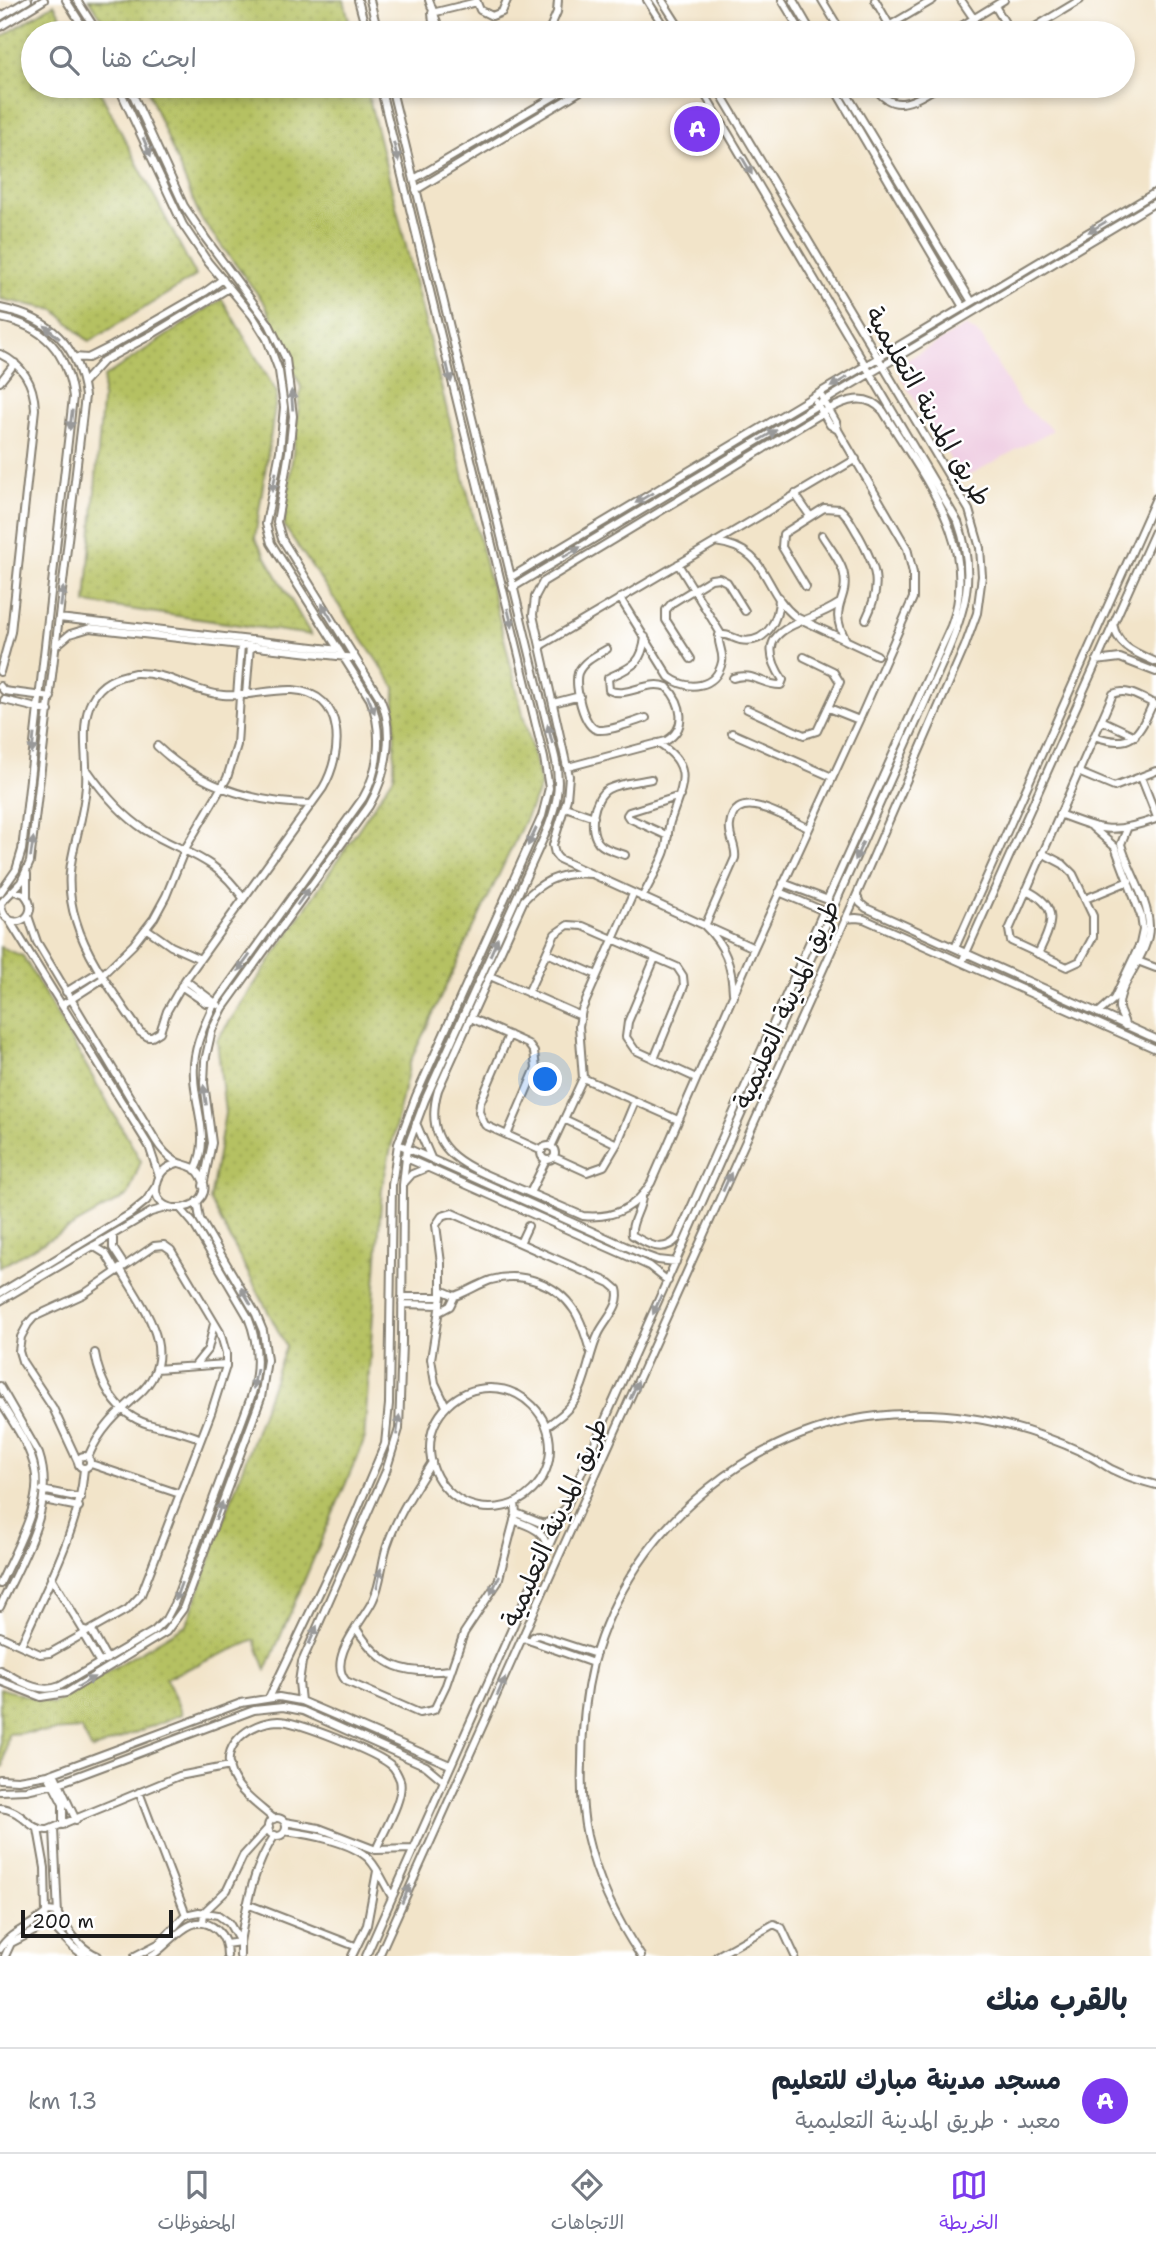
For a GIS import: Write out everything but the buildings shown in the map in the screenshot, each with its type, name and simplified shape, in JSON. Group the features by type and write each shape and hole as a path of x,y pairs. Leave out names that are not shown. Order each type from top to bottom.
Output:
{"street":[{"path":"0,17 28,0"},
{"path":"0,27 44,0"},
{"path":"66,0 79,21"},
{"path":"76,0 90,21"},
{"path":"358,0 364,21"},
{"path":"370,0 375,21"},
{"path":"429,0 433,21"},
{"path":"432,13 477,1 483,13 492,16 502,12 507,0"},
{"path":"553,21 558,0"},
{"path":"647,0 661,21"},
{"path":"662,0 675,21"},
{"path":"782,0 795,21"},
{"path":"793,0 805,21"},
{"path":"822,0 835,21"},
{"path":"875,0 887,21"},
{"path":"898,21 933,0"},
{"path":"961,0 974,19"},
{"path":"971,21 1004,0"},
{"path":"1045,21 1080,0"},
{"path":"995,6 1004,21"},
{"path":"432,13 436,21"},
{"path":"123,98 177,215 208,262 252,315 279,371 284,407 280,451 266,524 271,543 370,699 377,720 376,761 363,798 216,1003 203,1027 194,1060 203,1137 201,1157 195,1170"},
{"path":"0,1681 41,1697 66,1693 166,1632 183,1608 261,1398 267,1360 263,1331 256,1314 200,1219 197,1201 209,1167 212,1143 204,1083 205,1061 212,1030 223,1008 369,806 379,786 388,736 386,716 380,698 282,539 277,522 293,416 286,359 269,324 184,206 134,98"},
{"path":"269,1698 343,1543 384,1444 388,1426 392,1195 398,1144 416,1096 542,816 549,788 544,758 383,98"},
{"path":"302,1701 299,1682 302,1662 394,1449 401,1404 403,1185 407,1148 485,966 552,820 560,788 513,576 394,98"},
{"path":"414,179 552,98"},
{"path":"416,190 569,98"},
{"name":"طريق المدينة التعليمية","path":"366,1956 828,922 958,626 967,593 968,562 958,522 707,98"},
{"name":"طريق المدينة التعليمية","path":"379,1956 857,894 973,625 981,592 982,556 969,510 724,98"},
{"path":"840,98 963,307"},
{"path":"849,98 972,302"},
{"path":"886,98 903,103 920,98"},
{"path":"730,136 743,129"},
{"path":"513,576 1156,192"},
{"path":"504,593 1156,202"},
{"path":"785,231 798,223"},
{"path":"74,357 93,357 223,279"},
{"path":"83,383 103,361 229,288"},
{"path":"0,309 36,319 58,336 74,357 85,396 51,697 27,873 27,897 31,906 28,916 34,937 156,1142 167,1156 178,1163"},
{"path":"0,318 31,326 45,336 65,364 73,397 22,850 16,870 0,893 3,902 2,915 9,920 149,1146 159,1176"},
{"path":"0,354 15,363 30,382 35,398 11,632 0,672"},
{"path":"0,382 15,363"},
{"path":"817,396 825,401"},
{"path":"817,396 817,405"},
{"path":"754,948 559,859 553,842 565,807 569,783 568,767 533,607 543,582 826,411 844,401 855,399 869,401 883,411 948,521 957,546 961,577 951,626 827,900"},
{"path":"825,401 826,411"},
{"path":"591,874 559,876 532,891 524,900 438,1090 433,1112 437,1133 448,1152 465,1166 583,1216 594,1217 628,1209 651,1183 783,883 913,598 913,573 907,548 838,430 836,422 817,405"},
{"path":"540,646 856,459"},
{"path":"795,494 810,516"},
{"path":"955,948 1156,498"},
{"path":"806,587 782,547 781,540 787,530 810,516 829,507 840,509 848,517 872,560 876,575 876,590 866,619"},
{"path":"962,962 1156,529"},
{"path":"822,535 843,572 843,590 838,604 839,623 846,640"},
{"path":"1137,539 1149,544"},
{"path":"715,542 734,546 752,556 779,597 792,613 802,620 877,655"},
{"path":"678,564 721,634 744,640 763,635 777,618 779,597"},
{"path":"691,659 666,620 666,613 672,603 713,578 722,578 745,611"},
{"path":"620,598 672,679 690,687 701,686 712,680 722,662 718,639 721,634"},
{"path":"733,678 750,675 776,686 781,685 783,680 772,661 774,643 785,628 838,604"},
{"path":"59,618 339,650 353,655"},
{"path":"1113,624 1116,635 1124,646 1156,662"},
{"path":"56,646 71,634 90,628 344,657 353,655"},
{"path":"568,767 673,737 681,724 677,701 667,687 654,684 615,693 609,690 608,678 638,661 645,637"},
{"path":"62,1005 102,975 147,929 166,897 185,849 222,788 232,767 237,745 242,645"},
{"path":"241,696 250,646"},
{"path":"607,649 585,663 579,671 577,680 586,721 590,727 597,730 646,718"},
{"path":"747,709 808,735 819,729 839,685 838,676 804,657"},
{"path":"1096,661 1120,657 1156,672"},
{"path":"135,673 156,674 211,694 241,696 284,690 299,691 319,701 331,713 337,734 336,758 327,781 183,983 167,1011 160,1032 157,1036 148,1037 140,1032 102,975 79,930 69,887 70,862 85,798 85,725 89,707 104,684 135,673"},
{"path":"667,687 672,679"},
{"path":"49,712 2,702 2,689 51,697"},
{"path":"1042,853 1068,869 1093,916 1094,930 1080,961 1066,967 1011,941 1008,934 1026,890 1042,853 1059,814 1111,698 1119,691 1126,691 1154,704 1135,736 1116,742 1094,736"},
{"path":"553,703 580,696"},
{"path":"829,708 859,720"},
{"path":"1101,720 1135,736"},
{"path":"732,733 832,777"},
{"path":"642,898 664,855 684,782 680,765 673,754 657,743"},
{"path":"157,746 194,775 222,788 266,800 311,804"},
{"path":"87,769 107,797 132,821 215,866 243,898"},
{"path":"1078,772 1114,787 1156,771"},
{"path":"1059,814 1092,827 1127,829 1156,817 1141,777"},
{"path":"625,855 605,848 597,840 593,830 598,800 608,789 650,779"},
{"path":"668,836 629,818 627,814 680,796"},
{"path":"881,800 896,805"},
{"path":"705,926 735,858 736,849 730,827 737,809 752,804 808,828"},
{"path":"565,807 594,817"},
{"path":"1092,827 1115,847 1150,929 1119,1002 1118,1009 1125,1025"},
{"path":"1127,829 1121,844 1131,880"},
{"path":"3,902 15,891 27,873"},
{"path":"1085,899 1131,880"},
{"path":"783,883 827,900 837,901"},
{"path":"1026,890 1045,901 1051,918 1050,930 1038,954"},
{"path":"15,891 27,897"},
{"path":"779,892 823,912 828,922"},
{"path":"551,1147 583,1078 581,1016 633,894"},
{"path":"857,894 863,907 1156,1039"},
{"path":"642,1196 631,1233 656,1247 670,1245 677,1239 823,912"},
{"path":"9,920 19,921 28,916"},
{"path":"845,919 864,919 1156,1049"},
{"path":"528,993 555,934 568,925 583,926 677,967 684,981 654,1059"},
{"path":"705,926 716,937 727,958 733,995"},
{"path":"147,929 171,946 200,959"},
{"path":"547,953 597,975"},
{"path":"655,958 626,1029 629,1044 696,1078"},
{"path":"1098,1013 1114,999 1136,960"},
{"path":"1136,960 1156,968"},
{"path":"475,962 485,966"},
{"path":"66,992 102,975"},
{"path":"490,976 581,1016"},
{"path":"183,983 223,1008"},
{"path":"471,1018 532,1047 537,1062 507,1135"},
{"path":"783,1023 796,1029"},
{"path":"1121,1033 1125,1025"},
{"path":"509,1035 479,1108 480,1117 485,1125 542,1151"},
{"path":"583,1078 678,1120"},
{"path":"530,1193 546,1160 554,1157 587,1172 608,1162 635,1101"},
{"path":"565,1119 617,1144"},
{"path":"416,1124 432,1163"},
{"path":"398,1144 432,1163 649,1266 668,1281"},
{"path":"542,1151 551,1147"},
{"path":"551,1147 554,1157"},
{"path":"542,1151 546,1160"},
{"path":"396,1153 432,1163 647,1256 676,1262"},
{"path":"403,1185 418,1170 432,1163"},
{"path":"0,1293 130,1214 146,1201 159,1176 170,1165 186,1164 199,1173 203,1186"},
{"path":"157,1184 159,1197 169,1207"},
{"path":"0,1301 151,1212 169,1207 181,1209 197,1201"},
{"path":"0,1671 44,1690 60,1686 154,1631 171,1612 251,1396 258,1370 257,1343 248,1317 193,1223 181,1209"},
{"path":"446,1406 435,1383 431,1359 441,1301 441,1263 435,1231 438,1220 452,1213 614,1285 618,1293 618,1302 602,1326 576,1398 567,1412 547,1426"},
{"path":"520,1243 528,1226"},
{"path":"21,1646 79,1507 88,1463 103,1428 145,1387 156,1369 159,1350 156,1331 120,1268 113,1248 113,1234"},
{"path":"0,1636 40,1654 47,1654 128,1609 139,1598 221,1386 226,1364 224,1342 214,1322 167,1246 156,1245 84,1294 34,1317 23,1332 20,1354 25,1368 53,1408 80,1467 88,1463"},
{"path":"93,1246 120,1268"},
{"path":"441,1301 449,1295 455,1296 505,1277 536,1281 557,1292 574,1309 591,1352"},
{"path":"402,1300 441,1301 450,1306 455,1296"},
{"path":"195,1365 208,1349 214,1322"},
{"path":"581,1324 591,1330 602,1326"},
{"path":"95,1353 103,1383 121,1408 143,1422 180,1430 201,1439"},
{"path":"156,1369 226,1364"},
{"path":"0,1386 39,1454 46,1490 40,1517 0,1607"},
{"path":"502,1389 517,1394 540,1413 547,1426 551,1451 545,1475 529,1495 515,1503 492,1508 464,1503 443,1486 432,1462 430,1437 434,1426 446,1406 472,1391 502,1389"},
{"path":"0,1401 32,1457 37,1490 34,1504 0,1584"},
{"path":"640,1956 620,1924 598,1875 587,1836 581,1798 585,1703 593,1663 619,1598 660,1536 685,1509 728,1473 766,1448 830,1424 904,1414 980,1419 1017,1427 1087,1454 1112,1469 1156,1485"},
{"path":"604,1425 616,1430"},
{"path":"78,1462 81,1457 88,1463 180,1494"},
{"path":"432,1462 389,1538 377,1589 349,1639 340,1671 346,1681 419,1713 434,1710 464,1633 498,1582 515,1516 515,1503"},
{"path":"37,1490 82,1498"},
{"path":"44,1500 79,1507"},
{"path":"515,1516 543,1524 551,1521 566,1508"},
{"path":"515,1516 540,1532 545,1538 547,1550"},
{"path":"540,1532 543,1524"},
{"path":"51,1577 86,1633 107,1659"},
{"path":"356,1628 371,1650 393,1665 419,1672 450,1670"},
{"path":"86,1633 100,1663"},
{"path":"531,1640 538,1635 596,1654"},
{"path":"523,1637 593,1663"},
{"path":"0,1780 25,1780 51,1774 241,1703 279,1697 302,1701 450,1765"},
{"path":"0,1791 19,1791 56,1784 254,1710 273,1707 294,1708 422,1764 442,1784 449,1787 452,1797"},
{"path":"376,1850 401,1791 395,1770 380,1758 301,1724 281,1721 259,1723 240,1735 230,1754 231,1773 238,1785 274,1819 319,1828 376,1850 413,1849"},
{"path":"187,1723 191,1734"},
{"path":"454,1757 458,1766 465,1768"},
{"path":"38,1829 63,1825 179,1776 230,1766"},
{"path":"51,1774 76,1820"},
{"path":"56,1784 63,1804 63,1825"},
{"path":"139,1792 186,1915"},
{"path":"0,1808 19,1813 38,1829 45,1868 45,1920 85,1956"},
{"path":"202,1923 204,1912 227,1890 243,1856 274,1819"},
{"path":"285,1822 285,1831"},
{"path":"5,1956 8,1947 16,1940 56,1923 58,1915 54,1828"},
{"path":"269,1828 275,1835"},
{"path":"240,1956 247,1903 263,1854 275,1835 285,1831 316,1837 366,1857 392,1897"},
{"path":"352,1956 367,1925 377,1871"},
{"path":"247,1903 355,1946"},
{"path":"0,1949 7,1939 54,1911 75,1941 83,1949 98,1956"},
{"path":"149,1955 186,1915 204,1912 224,1919 234,1929 240,1942"},
{"path":"135,1956 149,1955 183,1928 202,1923 220,1933 226,1944 226,1956"},
{"path":"717,1956 774,1924 782,1928 795,1956"},
{"path":"226,1944 240,1942"}],"shaded area":[{"path":"966,326 981,336 1020,403 1053,430 962,479 900,376 903,362"}],"green space":[{"path":"89,0 344,0 349,21 104,21"},
{"path":"54,4 63,21 27,21"},
{"path":"21,25 21,98 103,98 196,276 89,342 55,310 0,299 0,38"},
{"path":"151,98 369,98 541,786 410,1062 382,1188 364,1441 266,1670 255,1640 166,1678 182,1714 92,1750 81,1729 8,1734 3,1768 0,1768 0,1688 53,1704 187,1624 286,1346 210,1200 225,1113 217,1040 394,776 395,687 284,526 301,387 265,304 200,217"},
{"path":"222,299 277,393 255,538 311,635 86,603 104,377"},
{"path":"0,947 23,956 141,1161 128,1195 0,1267"}],"place":[{"name":"مسجد مدينة مبارك للتعليم","path":"697,129"}]}
